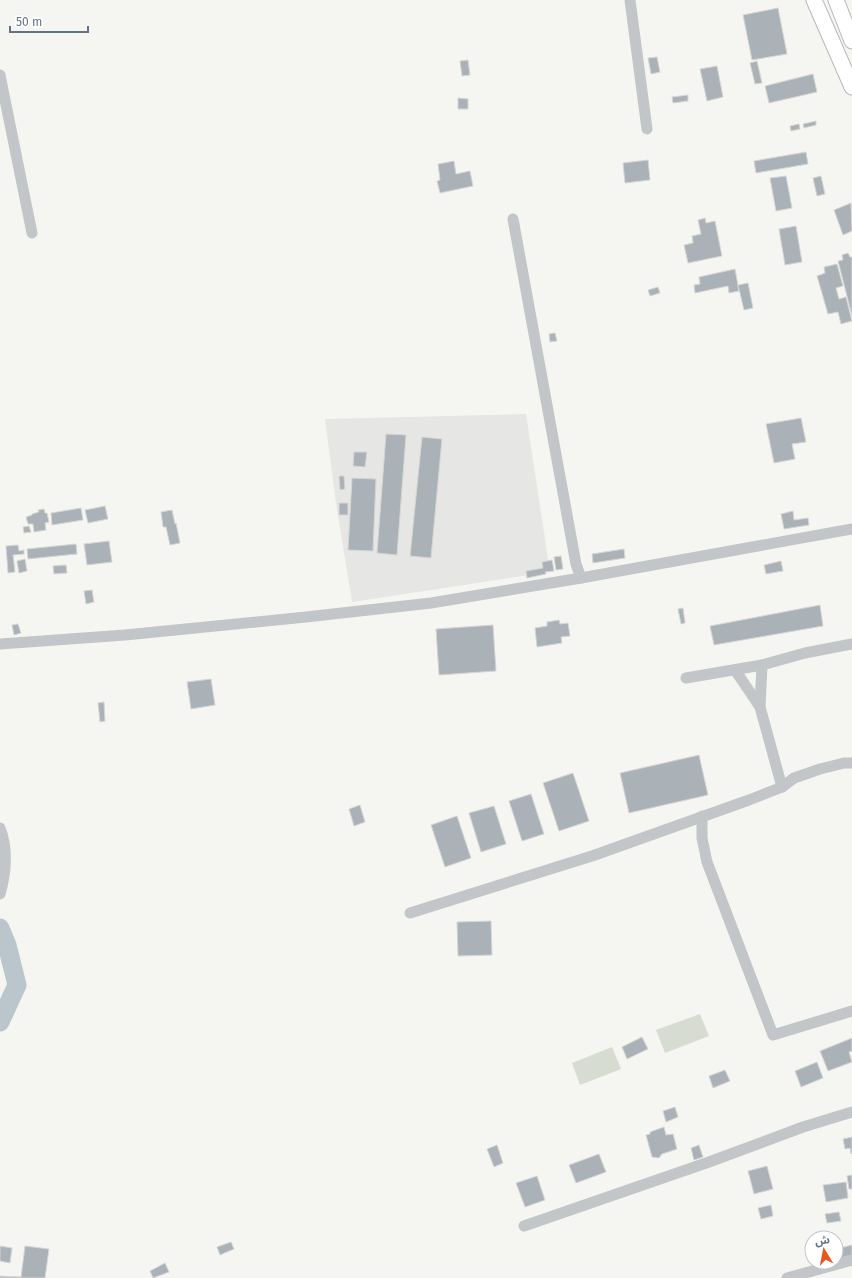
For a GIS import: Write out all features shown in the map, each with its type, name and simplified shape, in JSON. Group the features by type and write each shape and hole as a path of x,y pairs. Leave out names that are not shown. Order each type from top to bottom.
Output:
{"highway":[{"path":"814,0 852,87"},
{"path":"836,0 852,41"}],"street":[{"path":"630,0 647,129"},
{"path":"0,75 32,233"},
{"path":"513,219 573,549 576,564 582,578"},
{"path":"0,644 125,635 431,603 582,578 852,529"},
{"path":"686,678 762,665 805,653 852,644"},
{"path":"762,665 760,707 782,786"},
{"path":"734,670 760,707"},
{"path":"410,913 592,856 782,786 794,778 820,769 852,763"},
{"path":"702,816 702,838 707,862 773,1035 852,1011"},
{"path":"0,828 5,852 4,880 0,894"},
{"path":"524,1226 710,1162 803,1127 852,1112"},
{"path":"787,1278 852,1260"}],"shaded area":[{"path":"526,414 550,572 352,602 336,503 325,419"},
{"path":"700,1014 709,1036 665,1053 656,1030"},
{"path":"612,1047 621,1069 580,1085 572,1063"}],"building":[{"path":"778,8 787,54 752,60 743,15"},
{"path":"657,57 660,72 651,74 648,58"},
{"path":"468,60 470,75 462,76 460,61"},
{"path":"757,61 762,83 755,84 750,63"},
{"path":"717,66 723,97 707,101 700,69"},
{"path":"813,74 817,92 769,103 765,86"},
{"path":"688,95 688,101 673,103 672,97"},
{"path":"458,98 468,99 468,109 458,109"},
{"path":"816,121 816,125 804,128 803,124"},
{"path":"799,124 800,129 791,131 790,126"},
{"path":"806,152 808,164 756,173 754,161"},
{"path":"648,160 650,180 625,183 623,163"},
{"path":"454,161 456,174 470,171 473,186 440,193 437,181 440,180 438,164"},
{"path":"786,176 792,208 776,211 770,178"},
{"path":"821,176 825,194 817,196 813,178"},
{"path":"851,203 852,231 843,235 834,210"},
{"path":"705,218 706,223 715,221 722,256 688,263 684,245 693,243 692,236 701,234 698,220"},
{"path":"796,226 802,262 785,265 779,229"},
{"path":"848,253 850,257 852,257 852,316 838,261 843,260 842,255"},
{"path":"837,264 843,286 836,288 839,299 846,297 852,321 841,324 838,312 828,314 817,276 825,273 824,267"},
{"path":"735,269 739,291 729,293 728,286 695,293 694,285 700,284 699,277"},
{"path":"748,283 753,308 744,310 738,285"},
{"path":"658,287 660,293 650,296 648,290"},
{"path":"555,333 557,341 550,342 549,334"},
{"path":"801,418 806,442 792,444 795,459 774,463 766,424"},
{"path":"386,434 406,435 397,555 377,553"},
{"path":"422,437 442,439 431,558 410,556"},
{"path":"354,452 367,452 365,467 353,466"},
{"path":"339,476 344,476 345,489 340,490"},
{"path":"352,478 376,479 373,551 348,550"},
{"path":"339,503 348,503 348,515 339,515"},
{"path":"105,506 108,519 88,523 85,510"},
{"path":"81,508 83,520 52,525 51,513"},
{"path":"44,509 45,513 47,513 49,522 45,523 46,530 34,532 33,524 28,524 26,517 39,512 38,510"},
{"path":"172,510 180,543 170,545 166,527 163,527 161,512"},
{"path":"793,511 794,520 808,518 809,525 784,529 781,514"},
{"path":"29,526 31,532 24,533 23,527"},
{"path":"109,541 112,562 87,565 84,544"},
{"path":"76,544 77,554 28,559 27,549"},
{"path":"18,545 19,551 24,550 24,554 13,555 15,572 8,573 6,546"},
{"path":"624,549 625,558 593,563 592,554"},
{"path":"561,556 563,569 556,570 554,557"},
{"path":"25,559 27,571 19,573 17,561"},
{"path":"552,560 554,571 545,572 546,574 527,578 526,571 543,568 542,562"},
{"path":"781,561 783,571 766,574 764,565"},
{"path":"66,565 67,573 54,574 53,566"},
{"path":"92,590 94,602 86,604 84,591"},
{"path":"820,605 823,626 714,645 710,626"},
{"path":"683,608 685,623 681,624 678,609"},
{"path":"559,620 560,624 568,623 570,636 561,637 562,643 537,647 535,628 547,626 547,622"},
{"path":"18,624 21,633 14,635 12,625"},
{"path":"493,625 496,671 439,675 436,629"},
{"path":"211,679 215,705 191,709 187,682"},
{"path":"104,702 105,721 100,722 98,703"},
{"path":"699,755 708,795 629,813 620,773"},
{"path":"573,773 589,821 559,831 543,783"},
{"path":"531,794 544,834 522,841 509,801"},
{"path":"360,805 365,822 354,826 349,809"},
{"path":"494,806 506,844 481,852 469,813"},
{"path":"457,816 471,858 445,867 431,825"},
{"path":"491,921 492,955 458,956 457,922"},
{"path":"642,1037 648,1049 627,1059 622,1047"},
{"path":"852,1038 852,1051 849,1052 852,1062 828,1071 820,1051"},
{"path":"817,1062 823,1078 801,1087 795,1071"},
{"path":"725,1070 730,1081 713,1088 709,1076"},
{"path":"675,1107 678,1117 666,1122 663,1111"},
{"path":"664,1127 666,1135 673,1134 677,1149 662,1154 659,1158 652,1157 646,1135"},
{"path":"852,1137 851,1154 850,1148 845,1149 843,1139"},
{"path":"497,1145 503,1163 494,1167 487,1149"},
{"path":"699,1145 703,1157 694,1160 691,1148"},
{"path":"599,1154 606,1172 576,1183 569,1165"},
{"path":"767,1166 773,1189 754,1194 748,1171"},
{"path":"852,1175 852,1189 849,1189 847,1176"},
{"path":"537,1176 545,1200 525,1207 516,1183"},
{"path":"846,1182 848,1198 826,1202 823,1185"},
{"path":"771,1205 773,1216 761,1219 758,1208"},
{"path":"839,1212 841,1221 827,1223 825,1214"},
{"path":"231,1242 234,1249 220,1255 217,1247"},
{"path":"852,1245 852,1255 844,1257 844,1247"},
{"path":"0,1246 12,1248 10,1263 0,1261"},
{"path":"25,1246 49,1249 45,1278 0,1278 0,1276 21,1277"},
{"path":"165,1263 169,1272 153,1278 150,1271"}],"waterway":[{"path":"0,928 7,945 17,985 0,1022"}]}
